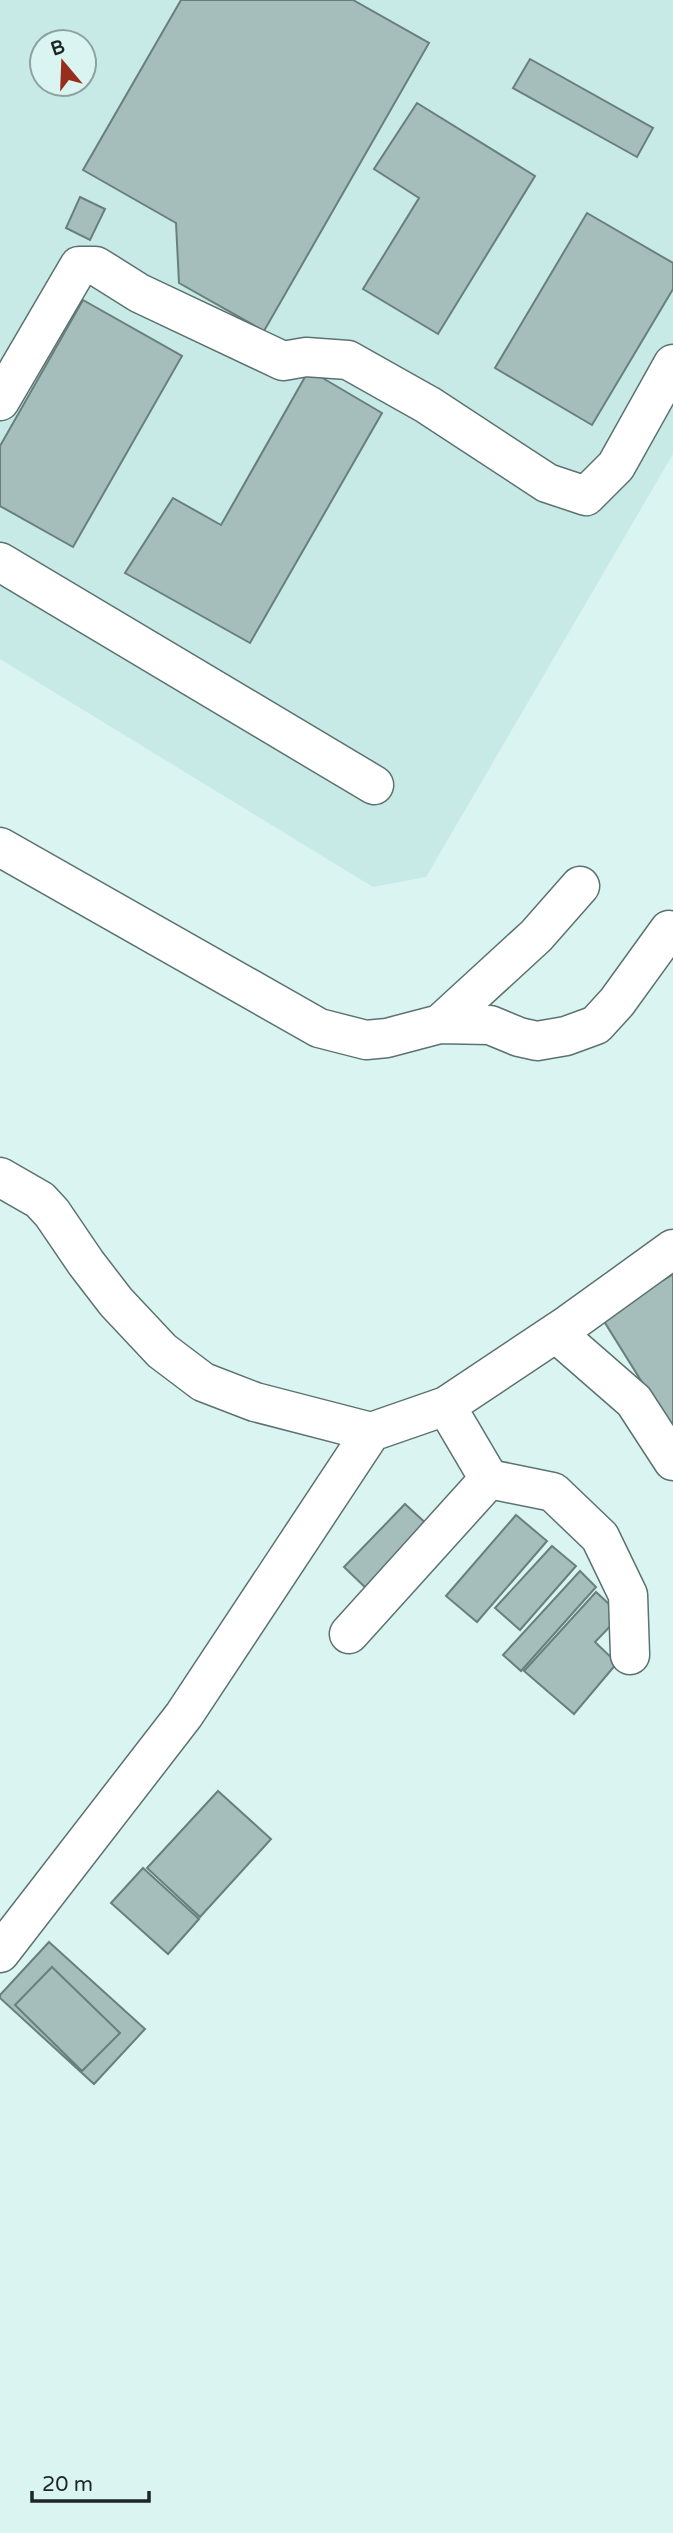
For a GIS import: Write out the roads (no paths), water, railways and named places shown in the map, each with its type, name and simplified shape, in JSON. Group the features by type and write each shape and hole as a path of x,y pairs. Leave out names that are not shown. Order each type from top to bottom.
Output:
{"street":[{"path":"0,401 79,266 96,266 139,293 283,361 306,357 348,360 428,405 547,483 586,496 617,466 673,364"},
{"path":"0,562 374,785"},
{"path":"0,847 319,1028 366,1040 387,1038 440,1024 490,1025 537,1041 566,1037 596,1025 617,1002 669,929"},
{"path":"440,1024 537,936 580,886"},
{"path":"0,1177 46,1206 116,1302 162,1352 204,1382 256,1402 371,1432 446,1406 556,1333 673,1249"},
{"path":"556,1333 634,1401 673,1461"},
{"path":"446,1406 489,1479 553,1492 600,1537 628,1595 629,1655"},
{"path":"0,1953 184,1715 371,1432"},
{"path":"349,1634 489,1479"}]}
